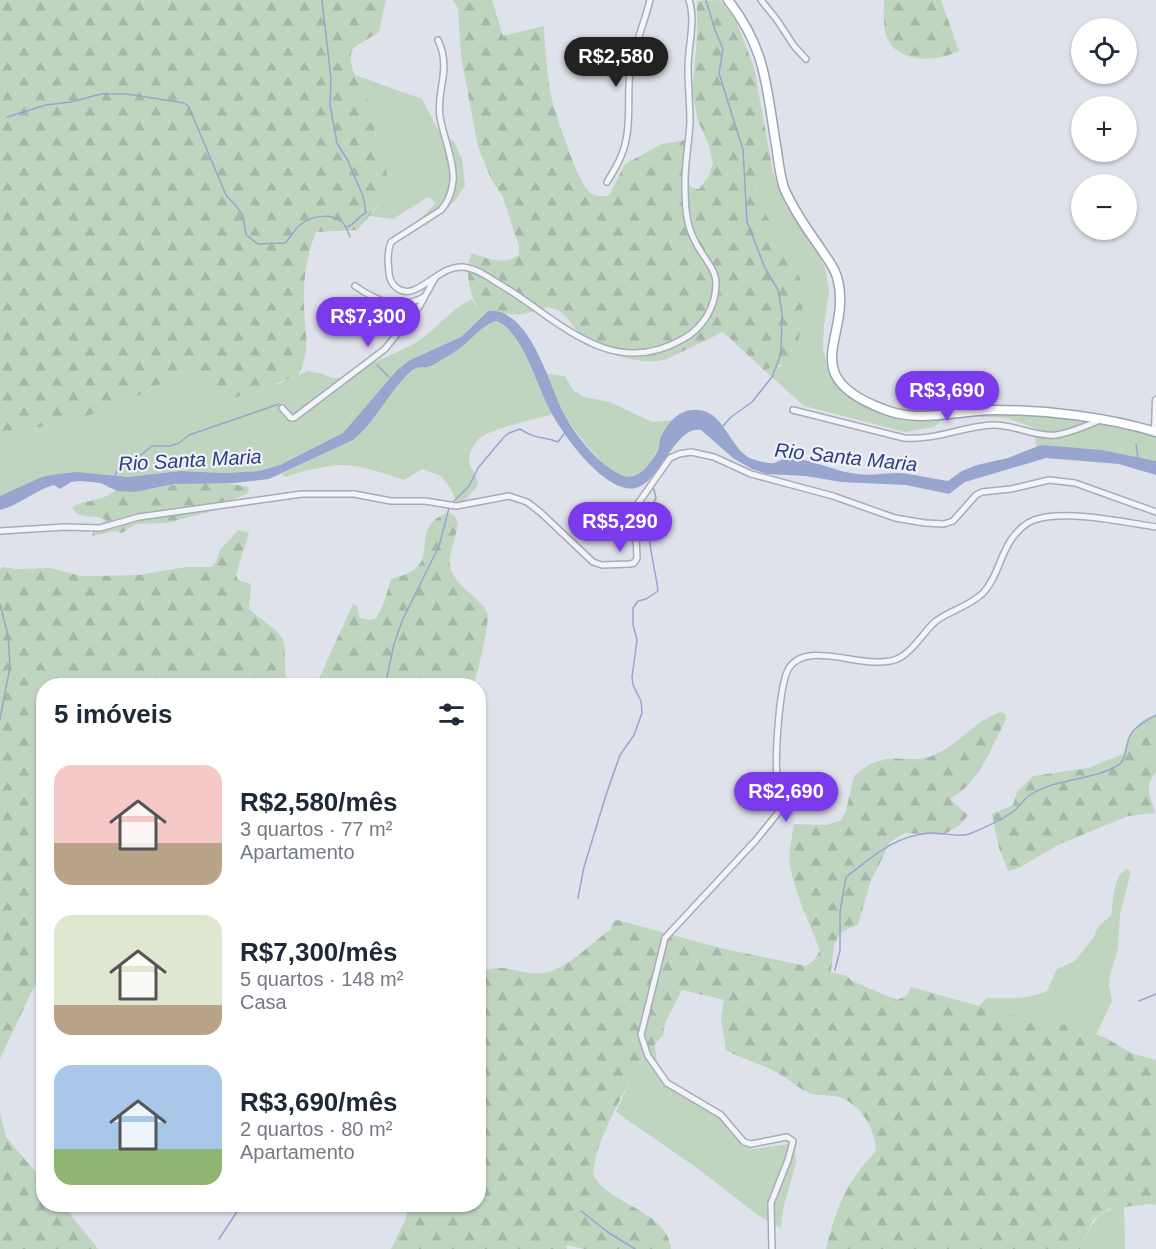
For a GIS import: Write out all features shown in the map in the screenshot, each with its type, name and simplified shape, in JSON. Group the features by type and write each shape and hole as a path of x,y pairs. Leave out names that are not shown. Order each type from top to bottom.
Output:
{"main road":[{"path":"728,0 751,34 762,62 783,184 795,211 837,275 840,302 832,355 834,372 844,387 884,410 901,414 928,416 998,410 1102,420 1155,432"}],"street":[{"path":"607,182 618,163 627,139 630,70 650,0"},
{"path":"438,40 443,52 444,67 440,113 453,176 452,189 447,204 441,210 394,239 388,256 389,279 398,289 406,291 414,290 450,269 459,267 474,270 520,295 558,325 586,341 616,351 646,353 664,350 686,338 701,326 708,315 716,283 714,273 695,242 686,217 685,165 690,124 688,68 692,20 692,7 689,0"},
{"path":"764,2 794,46 806,59"},
{"path":"282,408 291,418 294,418 378,355 426,296 436,276"},
{"path":"354,286 376,300 391,304 411,303 426,296"},
{"path":"1155,432 1156,400"},
{"path":"793,410 904,438 920,439 993,425 1011,426 1040,434 1055,435 1102,420"},
{"path":"0,531 65,527 100,528 139,517 302,494 354,494 391,501 425,501 456,506 509,496 527,502 540,512 593,562 602,565 630,564 634,563 637,558 635,513 637,505 670,458 691,452 714,457 751,474 833,496 895,518 925,523 944,524 953,521 976,495 982,492 1011,489 1049,480 1075,483 1156,512"},
{"path":"772,1249 771,1203 794,1141 787,1137 751,1144 744,1142 721,1115 667,1083 648,1056 641,1035 665,938 756,840 782,807 777,761 783,691 788,669 799,658 809,655 870,662 891,661 900,657 915,646 938,620 981,595 996,574 1012,539 1026,524 1035,520 1080,517 1156,527"}],"green space":[{"path":"0,0 386,0 379,32 353,48 351,62 356,78 371,107 387,183 378,205 357,230 316,232 305,275 306,347 298,376 231,399 195,364 112,408 63,422 0,435"},
{"path":"453,0 492,0 503,36 544,26 550,91 563,135 574,165 586,187 591,193 602,196 609,195 625,164 662,144 686,140 683,170 686,183 691,187 699,189 708,177 713,164 709,145 698,121 692,91 697,38 697,1 721,0 736,21 754,67 773,172 756,185 755,193 790,255 801,281 803,306 799,339 791,358 781,365 764,370 723,332 667,359 633,360 610,353 589,342 562,313 551,308 519,314 488,311 482,316 469,286 468,270 471,253 501,261 519,255 519,246 502,195 492,181 478,147 461,56 458,8"},
{"path":"884,0 941,0 959,51 942,57 922,58 903,54 895,49 885,33"},
{"path":"355,75 422,99 438,130 454,142 462,159 465,185 455,201 425,226 419,220 435,202 428,197 393,219 370,216 379,204 384,163 377,144 371,109"},
{"path":"773,172 786,206 818,252 826,271 829,291 823,348 828,371 839,384 901,416 973,409 1076,418 1156,433 1156,461 1102,450 1036,447 1035,428 1006,418 981,417 971,412 945,418 934,427 905,432 804,406 764,370 782,366 759,203 755,193 756,185"},
{"path":"472,299 482,316 461,337 410,360 397,370 343,433 280,465 259,471 224,473 180,471 128,477 99,474 0,496 0,435 75,419 112,408 149,391 195,364 278,384 308,371 332,378 341,378 414,344 456,309"},
{"path":"496,321 514,336 522,349 553,414 495,430 478,440 471,450 469,459 478,485 459,507 451,489 441,476 422,469 404,480 348,465 320,468 286,477 281,474 353,440 369,424 410,372 436,363"},
{"path":"547,374 565,376 574,391 584,397 610,402 652,422 673,420 643,472 636,477 627,478 617,474 595,454 563,412"},
{"path":"221,482 248,487 249,490 247,494 229,501 219,509 167,523 136,524 122,533 115,531 92,536 94,528 106,520 79,514 72,508 81,503 104,497 116,490 137,491 185,483"},
{"path":"447,513 455,516 458,524 451,554 451,569 454,577 487,612 485,636 476,678 319,678 353,604 357,606 360,618 369,620 376,618 384,603 391,579 408,573 421,561 427,532 437,518"},
{"path":"238,530 249,533 236,575 238,580 251,584 249,609 275,630 284,642 286,678 36,678 36,983 0,1059 0,569 3,567 50,568 81,576 139,575 186,567 212,567 220,550"},
{"path":"1000,712 1005,714 1006,719 977,774 950,799 968,815 960,825 943,835 905,833 890,842 870,883 858,925 849,928 838,937 831,972 847,976 852,981 897,1000 906,996 911,987 1037,1022 1058,1023 1083,1029 1108,1039 1131,1053 1156,1060 1156,1205 1108,1209 1093,1220 1080,1249 826,1249 843,1196 876,1151 870,1126 860,1111 847,1100 835,1096 811,1094 777,1072 726,1050 721,1019 724,1000 682,990 665,1023 663,1036 644,1059 614,1111 595,1159 593,1175 606,1190 655,1221 663,1229 671,1249 584,1249 567,1245 567,1249 391,1249 407,1212 486,1212 486,971 501,968 534,973 552,971 578,956 610,930 614,921 618,920 720,948 806,966 820,951 792,877 790,850 794,824 827,825 841,820 846,811 854,776 863,768 874,762 888,759 917,759 939,753"},
{"path":"1156,715 1156,773 1149,787 1155,813 1128,816 1058,845 1019,868 1008,871 999,848 992,814 1013,805 1017,792 1033,776 1088,768 1123,754 1131,735 1139,724"},
{"path":"1127,869 1131,872 1120,914 1118,949 1110,975 1112,1001 1096,1035 1058,1023 1037,1022 979,1006 987,998 1025,997 1047,991 1057,969 1075,961 1093,938 1098,927 1111,915 1116,883"},
{"path":"654,1043 659,1072 668,1081 735,1129 744,1146 754,1149 795,1143 796,1163 783,1209 781,1228 759,1216 697,1168 616,1112 632,1077"},
{"path":"0,1113 6,1137 36,1173 36,1212 69,1212 98,1249 0,1249"},
{"path":"1124,1206 1125,1249 1080,1249 1095,1220 1106,1212"}],"water":[{"path":"488,311 502,313 515,321 526,333 543,365 562,410 573,428 602,462 610,469 625,476 631,477 646,468 657,452 668,425 681,413 692,410 712,415 744,454 766,463 774,463 785,458 796,459 849,473 868,475 899,473 948,481 962,471 977,465 1008,458 1041,445 1102,450 1156,461 1156,475 1119,464 1046,458 965,482 949,494 906,485 841,482 806,476 767,474 752,469 733,458 701,430 691,431 682,438 647,481 637,488 626,488 614,484 603,476 579,453 559,426 520,345 505,326 496,321 436,363 410,372 369,424 353,440 269,479 234,483 175,484 135,492 117,491 101,483 71,482 60,489 54,485 47,487 0,510 0,496 42,477 58,474 77,472 128,477 180,471 224,473 259,471 280,465 343,433 397,370 410,360 461,337"}],"waterway":[{"path":"322,0 331,79 330,105 337,143 348,161 363,196 366,213 347,227"},
{"path":"706,0 723,49 719,73 743,150 747,222 765,268 778,290 782,312 781,354 772,377 752,402 731,417 723,426"},
{"path":"7,117 46,105 71,102 101,94 127,94 184,103 188,106 194,119 226,195 243,216 246,235 258,244 285,243 304,222 326,216 341,221 350,237"},
{"path":"377,365 389,377"},
{"name":"Rio Santa Maria","path":"114,478 125,458 141,455 152,446 170,446 179,443 189,435 279,404"},
{"path":"454,501 469,486 478,468 509,433 520,429 558,442 566,431"},
{"path":"1136,444 1138,458"},
{"path":"578,898 584,867 606,795 620,755 634,735 642,713 641,701 633,685 632,677 637,640 633,625 633,608 638,601 658,591 649,532 651,509 656,498 653,486"},
{"path":"387,678 402,621 439,546 449,508"},
{"path":"0,604 8,635 10,667 0,719"},
{"path":"835,970 840,950 840,912 846,877 874,855 905,838 929,833 969,834 1010,814 1040,789 1107,771 1117,766 1125,755 1133,731 1156,715"},
{"path":"1139,1001 1156,994"},
{"path":"581,1211 609,1233 635,1249"},
{"path":"219,1239 237,1212"}]}
